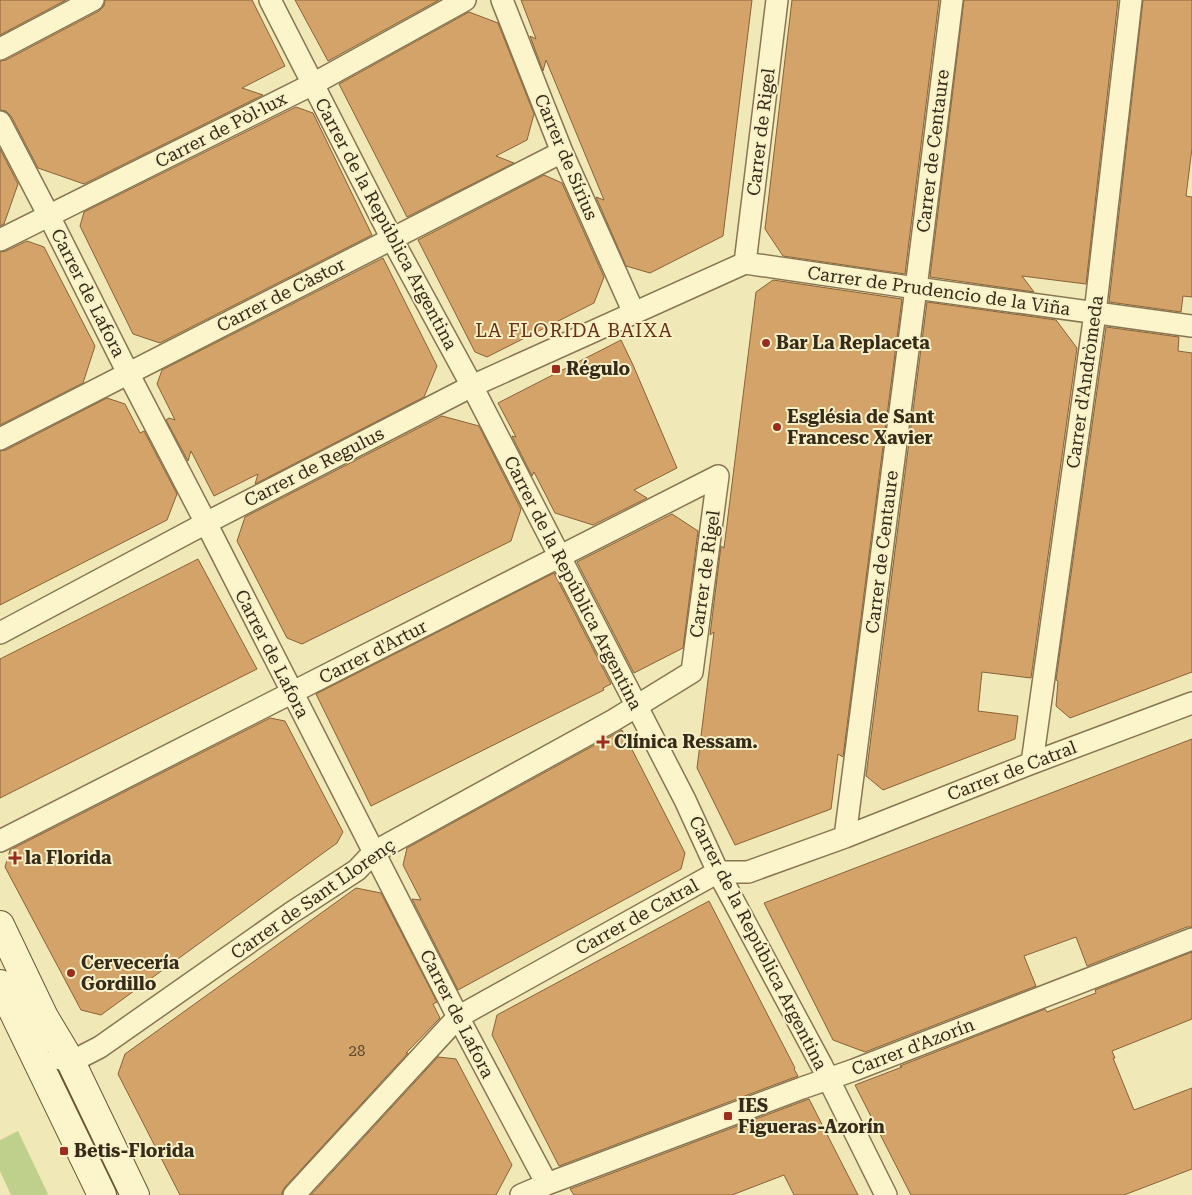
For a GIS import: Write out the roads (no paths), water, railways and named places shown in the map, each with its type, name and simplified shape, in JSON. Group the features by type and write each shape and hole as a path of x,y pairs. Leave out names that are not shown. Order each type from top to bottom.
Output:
{"street":[{"path":"0,49 93,0"},
{"name":"Carrer de la República Argentina","path":"270,0 392,239 472,386 685,800 718,872 828,1079 886,1195"},
{"name":"Carrer de Pòl·lux","path":"0,240 313,84 466,0"},
{"name":"Carrer de Sírius","path":"502,0 562,152 634,313"},
{"name":"Carrer de Rigel","path":"745,263 777,0"},
{"name":"Carrer de Centaure","path":"845,837 952,0"},
{"name":"Carrer d'Andròmeda","path":"1032,763 1095,312 1131,0"},
{"name":"Carrer de Lafora","path":"0,122 458,1017 547,1184"},
{"name":"Carrer de Càstor","path":"0,439 562,152"},
{"name":"Carrer de Prudencio de la Viña","path":"745,263 1192,326"},
{"name":"Carrer de Regulus","path":"0,633 206,523 472,386 745,263"},
{"name":"Carrer de Rigel","path":"692,672 718,476"},
{"name":"Carrer d'Artur","path":"0,841 718,476"},
{"name":"Carrer de Sant Llorenç","path":"70,1062 100,1047 290,913 357,870 374,852 614,720 692,672"},
{"name":"Carrer de Catral","path":"294,1195 458,1017 718,872 748,872 845,837 1032,763 1192,703"},
{"path":"0,925 44,1017 70,1062 135,1195"},
{"name":"Carrer d'Azorín","path":"521,1195 1192,939"},
{"path":"0,984 102,1195"},
{"path":"28,1041 46,1055 70,1062"}],"place":[{"name":"Bar La Replaceta","path":"766,343"},
{"name":"Régulo","path":"556,369"},
{"name":"Església de Sant Francesc Xavier","path":"777,427"},
{"name":"Clínica Ressam.","path":"603,742"},
{"name":"la Florida","path":"15,858"},
{"name":"Cervecería Gordillo","path":"71,973"},
{"name":"IES Figueras-Azorín","path":"728,1116"},
{"name":"Betis-Florida","path":"64,1151"}],"district":[{"name":"LA FLORIDA BAIXA","path":"574,330"}]}
